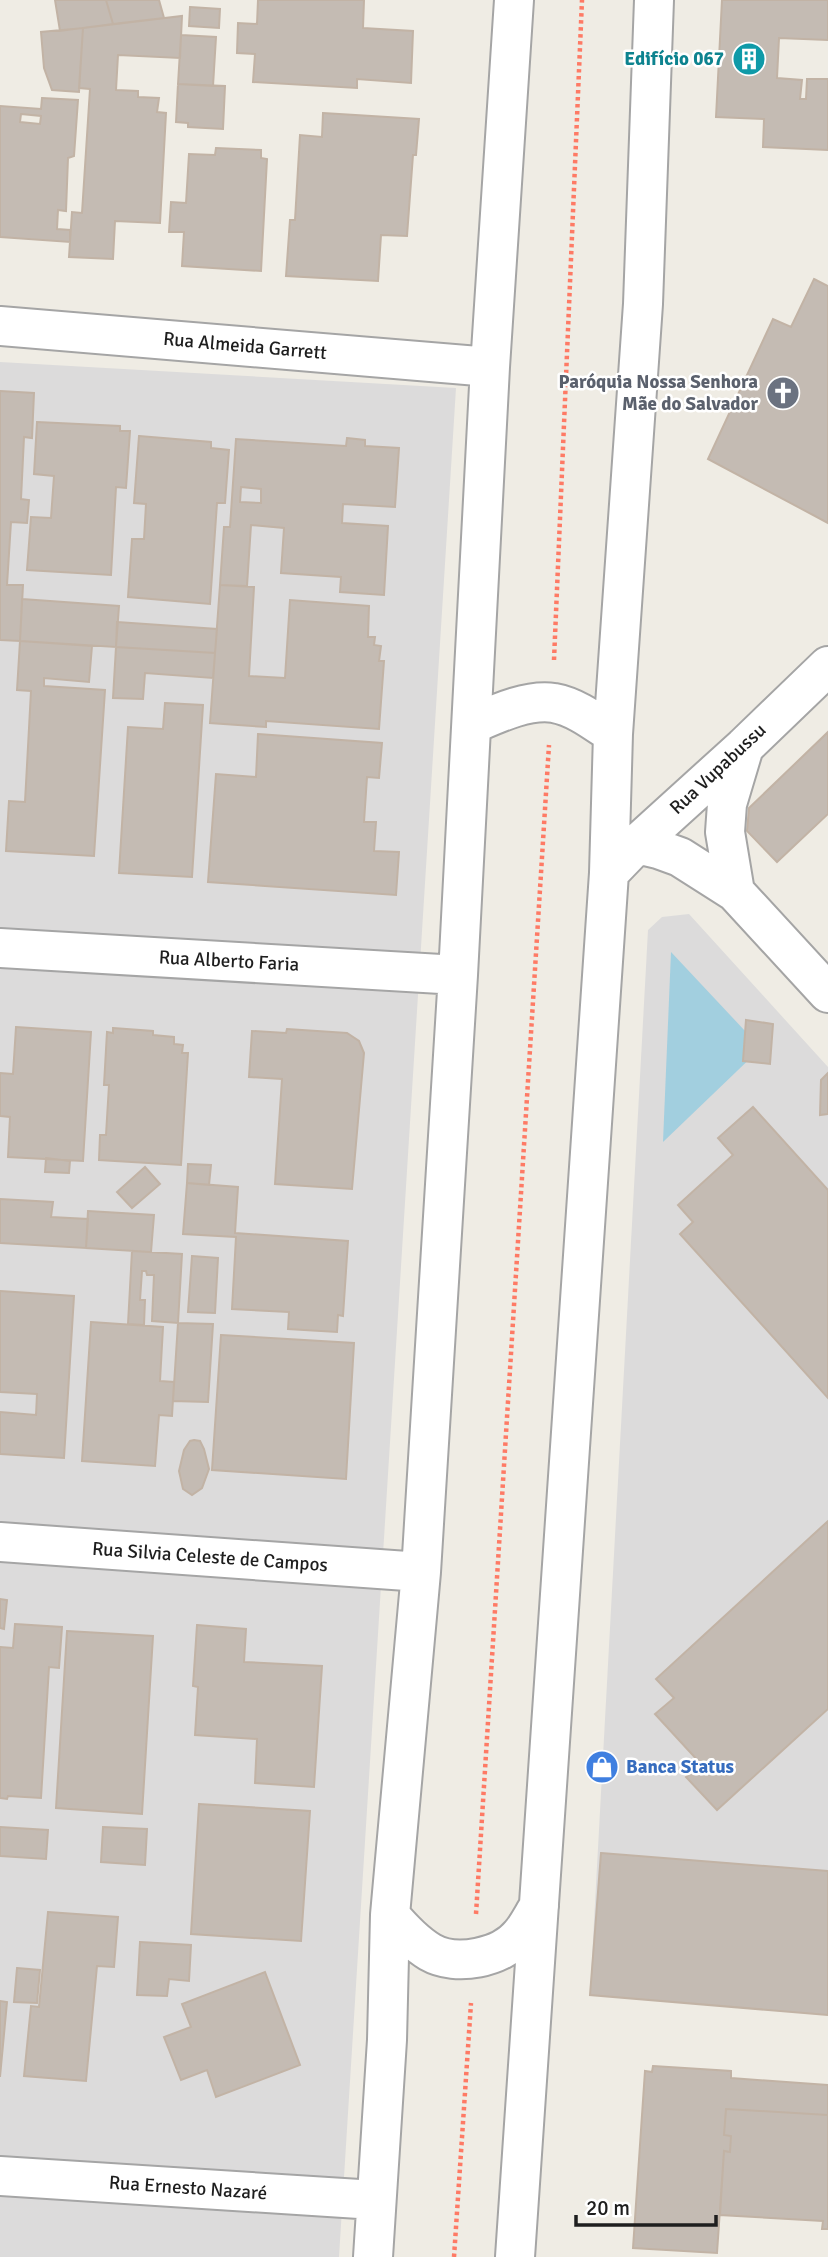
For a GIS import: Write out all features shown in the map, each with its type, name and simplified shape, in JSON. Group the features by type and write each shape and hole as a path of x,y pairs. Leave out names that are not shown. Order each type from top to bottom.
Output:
{"street":[{"path":"373,2257 387,2040 390,1915 421,1572 458,975 490,367 514,0"},
{"path":"515,2257 609,873 613,734 643,304 654,0"},
{"name":"Rua Almeida Garrett","path":"0,326 490,367"},
{"name":"Rua Vupabussu","path":"609,873 828,666"},
{"path":"472,724 502,711 552,703 575,710 613,734"},
{"path":"735,892 725,823 727,804 744,747"},
{"path":"637,844 680,858 735,892 828,993"},
{"name":"Rua Alberto Faria","path":"0,948 458,975"},
{"name":"Rua Silvia Celeste de Campos","path":"0,1542 421,1572"},
{"path":"390,1915 405,1932 431,1953 473,1960 496,1952 520,1937 539,1906"},
{"name":"Rua Ernesto Nazaré","path":"0,2176 375,2200"}],"path":[{"path":"454,2257 552,703 582,0"}],"shaded area":[{"path":"0,362 456,388 339,2257 0,2257"},
{"path":"689,914 828,1067 828,2015 590,1995 648,930 662,917"}],"water":[{"path":"671,952 761,1048 663,1142"}],"building":[{"path":"55,0 106,0 113,24 60,31"},
{"path":"106,0 159,0 164,18 113,24"},
{"path":"258,0 364,0 363,28 413,31 411,83 357,79 357,88 253,82 255,54 237,53 238,23 257,24"},
{"name":"Edifício 067","path":"722,0 828,0 828,40 779,38 777,78 802,80 800,99 806,99 807,79 828,79 828,150 763,147 764,119 716,117"},
{"path":"190,7 220,9 219,28 189,26"},
{"path":"182,16 180,58 118,55 116,90 138,91 138,97 159,98 157,112 166,113 160,223 115,221 113,259 69,257 72,212 82,213 90,89 79,88 83,28"},
{"path":"83,28 79,92 52,90 44,68 41,32"},
{"path":"181,35 216,37 213,86 178,84"},
{"path":"178,84 225,86 223,129 188,127 188,123 176,122"},
{"path":"42,98 78,100 74,156 68,158 66,211 58,210 57,229 70,230 70,242 0,237 0,106 41,109","holes":["21,114 41,116 40,124 20,122"]},
{"path":"323,113 419,119 416,155 413,155 407,236 381,235 378,281 286,276 290,220 295,220 300,135 322,137"},
{"path":"216,148 261,150 261,158 267,159 261,271 182,266 184,232 169,232 171,202 186,203 189,154 215,155"},
{"name":"Paróquia Nossa Senhora Mãe do Salvador","path":"814,279 828,286 828,523 708,459 773,319 791,327"},
{"path":"0,391 34,393 32,438 24,437 21,499 29,500 27,523 11,522 7,585 23,585 20,641 0,640"},
{"path":"37,422 120,426 120,431 130,431 126,488 116,487 111,575 27,570 31,517 51,518 54,476 34,474"},
{"path":"139,436 211,442 211,448 229,450 225,503 217,503 210,604 128,597 132,539 144,539 146,504 134,503"},
{"path":"347,438 365,440 365,446 399,448 395,507 343,504 342,523 388,526 384,595 340,592 341,577 281,573 284,528 251,525 247,586 220,585 224,527 230,527 236,439 346,446","holes":["241,487 261,489 261,503 240,502"]},
{"path":"220,585 254,587 249,676 285,678 290,600 369,606 368,637 375,637 374,645 381,646 379,661 384,661 379,729 266,721 266,727 210,723"},
{"path":"22,599 119,606 116,647 20,641"},
{"path":"117,622 217,629 215,653 116,647"},
{"path":"20,641 92,646 89,682 44,678 44,686 105,690 94,856 6,851 9,801 25,802 31,691 17,690"},
{"path":"116,647 215,653 213,678 145,673 143,699 113,698"},
{"path":"165,703 203,705 192,877 119,873 128,727 163,729"},
{"path":"828,732 828,814 777,862 747,831 749,808"},
{"path":"258,734 382,743 379,778 367,777 364,822 376,822 374,851 399,852 396,895 208,882 216,774 256,777"},
{"path":"746,1020 773,1024 770,1064 743,1061"},
{"path":"16,1027 91,1032 83,1161 8,1157 10,1117 0,1116 0,1073 13,1074"},
{"path":"113,1028 153,1031 153,1035 174,1037 174,1044 183,1045 182,1053 188,1053 181,1165 99,1160 100,1135 106,1135 109,1085 104,1085 107,1032 113,1033"},
{"path":"287,1029 347,1033 359,1041 364,1053 352,1189 275,1184 282,1079 249,1077 252,1031 286,1033"},
{"path":"828,1073 828,1114 820,1115 821,1080"},
{"path":"753,1107 828,1190 828,1398 680,1234 693,1222 678,1205 733,1155 718,1138"},
{"path":"46,1158 70,1161 69,1173 45,1172"},
{"path":"188,1164 211,1165 209,1185 187,1183"},
{"path":"145,1167 160,1184 132,1208 117,1192"},
{"path":"187,1183 238,1187 235,1233 348,1241 343,1316 338,1315 337,1332 288,1329 289,1312 232,1309 236,1237 183,1234"},
{"path":"0,1199 53,1202 51,1217 88,1219 86,1248 0,1243"},
{"path":"88,1211 154,1215 151,1252 86,1248"},
{"path":"132,1251 182,1254 178,1323 152,1321 154,1275 147,1275 146,1271 142,1271 140,1300 145,1300 144,1325 128,1324"},
{"path":"192,1256 218,1258 215,1313 188,1312"},
{"path":"0,1291 74,1296 64,1458 0,1454 0,1412 36,1415 37,1394 0,1392"},
{"path":"91,1322 163,1327 160,1381 174,1382 172,1416 159,1415 155,1466 82,1461"},
{"path":"178,1323 213,1324 208,1402 173,1401"},
{"path":"221,1335 354,1343 346,1479 212,1470"},
{"path":"190,1441 200,1441 209,1469 202,1488 192,1495 183,1489 179,1471 184,1450"},
{"path":"828,1521 828,1709 717,1810 686,1777 701,1764 655,1714 674,1698 656,1679"},
{"path":"0,1599 7,1600 4,1629 0,1628"},
{"path":"15,1624 62,1627 59,1668 49,1667 41,1798 0,1798 0,1647 13,1648"},
{"path":"197,1625 246,1629 244,1662 322,1666 314,1787 255,1783 257,1739 195,1735 198,1687 193,1686"},
{"path":"67,1631 153,1636 142,1814 56,1808"},
{"path":"199,1804 310,1811 301,1941 191,1934"},
{"path":"0,1827 48,1830 46,1859 0,1856"},
{"path":"103,1827 147,1829 145,1865 101,1862"},
{"path":"601,1853 828,1871 828,2015 590,1995"},
{"path":"48,1912 118,1917 114,1967 97,1966 86,2081 24,2076 31,2006 39,2007"},
{"path":"140,1942 191,1945 189,1981 169,1979 167,1996 137,1995"},
{"path":"17,1968 40,1970 37,2003 14,2002"},
{"path":"265,1972 300,2065 216,2097 207,2070 181,2080 164,2037 191,2027 182,2004"},
{"path":"0,2001 7,2002 0,2077"},
{"path":"653,2066 731,2071 731,2078 828,2085 828,2115 726,2109 724,2135 731,2136 730,2152 724,2151 717,2253 633,2248 645,2071 652,2072"},
{"path":"726,2109 828,2115 828,2229 822,2229 823,2221 720,2215 724,2151 730,2152 731,2136 724,2135"}],"place":[{"name":"Edifício 067","path":"749,59"},
{"name":"Paróquia Nossa Senhora Mãe do Salvador","path":"783,393"},
{"name":"Banca Status","path":"602,1767"}]}
